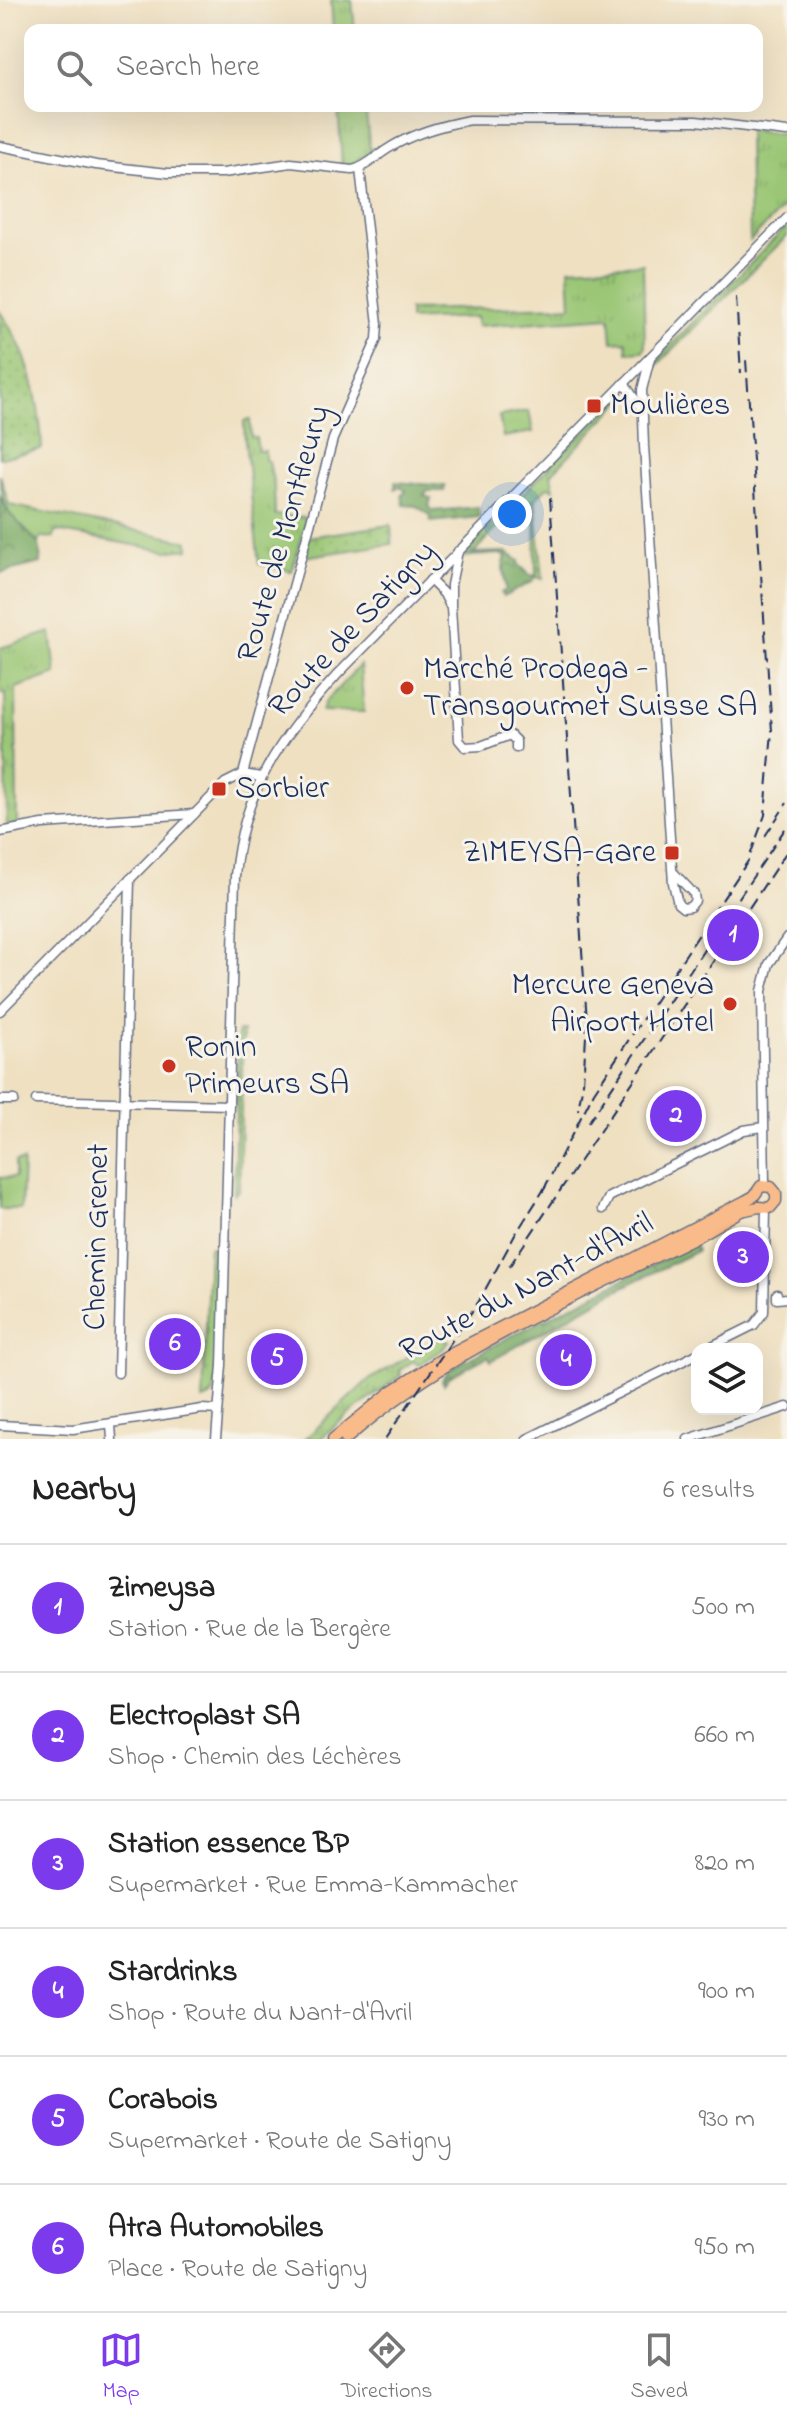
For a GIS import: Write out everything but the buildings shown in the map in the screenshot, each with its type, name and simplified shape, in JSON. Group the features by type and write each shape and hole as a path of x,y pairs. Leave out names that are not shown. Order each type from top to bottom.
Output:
{"main road":[{"path":"768,1186 782,1194 774,1205 760,1204 756,1190 768,1186 786,1184"},
{"name":"Route du Nant-d'Avril","path":"333,1439 392,1391 451,1353 760,1204"},
{"name":"Route du Nant-d'Avril","path":"346,1439 397,1398 468,1352 698,1236 734,1214 760,1204"}],"street":[{"path":"0,146 96,165 211,174 297,163 360,169 405,139 439,126 470,120 696,121 787,132"},
{"name":"Route de Montfleury","path":"243,774 328,453 377,339 378,324 360,169"},
{"name":"Route de Satigny","path":"216,1439 222,1365 236,865 243,824 261,777 284,739 322,692 787,218"},
{"path":"651,355 642,390 674,873"},
{"path":"626,381 642,390"},
{"path":"626,381 643,412"},
{"path":"459,550 451,585 459,740 465,747 473,747 510,735 516,741 516,748"},
{"path":"433,577 451,585"},
{"path":"433,577 451,607"},
{"path":"0,1011 228,780 243,774 261,777"},
{"path":"0,832 43,824 194,814"},
{"path":"125,1103 130,879"},
{"path":"768,1186 763,1127 762,991 769,964 787,938"},
{"path":"0,1100 14,1100"},
{"name":"Chemin Grenet","path":"36,1100 229,1105"},
{"name":"Chemin Grenet","path":"118,1373 125,1103"},
{"path":"603,1209 609,1197 744,1130 763,1127"},
{"path":"718,1343 754,1325 764,1312 766,1300 760,1204"},
{"path":"777,1294 777,1299 787,1298"},
{"path":"527,1439 691,1357"},
{"path":"688,1439 787,1407"},
{"path":"0,1425 49,1429 111,1425 186,1411 218,1410"},
{"path":"111,1425 112,1439"}],"green space":[{"path":"331,0 352,0 354,24 333,24"},
{"path":"338,112 366,112 370,150 380,149 358,159 355,166 338,165 342,164"},
{"path":"748,130 787,135 787,204 750,241"},
{"path":"787,229 787,236 651,371 661,355"},
{"path":"643,264 645,348 642,351 627,352 626,341 612,342 610,317 477,326 476,317 409,320 409,310 571,306 569,268"},
{"path":"0,312 19,343 32,377 42,449 0,458"},
{"path":"624,398 551,474 554,489 547,487 535,499 543,579 536,577 532,500 506,518 471,556 464,557 608,408"},
{"path":"529,411 533,432 503,437 499,416"},
{"path":"250,420 251,437 256,438 258,451 265,451 265,460 269,461 275,515 307,518 292,571 259,564 245,441 244,421"},
{"path":"0,475 9,505 188,541 189,549 167,551 56,531 54,537 40,538 39,544 10,514 3,498"},
{"path":"395,482 445,486 444,491 428,491 424,495 431,499 429,506 433,511 478,507 479,517 431,522 430,515 416,506 404,505 402,495 406,491 400,486 395,489"},
{"path":"0,497 9,513 39,544 41,563 0,573"},
{"path":"391,525 392,544 303,557 308,537"},
{"path":"506,552 519,561 518,564 530,575 536,576 532,582 503,597 501,593 506,590 503,567 506,556 471,556 473,553"},
{"path":"51,632 56,674 16,688 17,824 7,827 5,693 0,694 0,648"},
{"path":"360,665 364,712 322,711 325,702"},
{"path":"238,1031 243,1032 239,1190 234,1194"},
{"path":"23,1161 21,1209 0,1209 0,1178 15,1177 15,1162"},
{"path":"694,1244 697,1251 615,1291 491,1361 488,1356 449,1377 444,1384 442,1380 449,1370"},
{"path":"209,1247 219,1248 218,1348 213,1394 203,1400"},
{"path":"439,1337 449,1341 443,1349 419,1365 413,1361 400,1370 401,1375 321,1439 305,1439 366,1382"}],"railway":[{"path":"736,297 741,373"},
{"path":"543,1191 594,1092 748,861 765,815 772,731 746,360"},
{"path":"550,498 587,1021 578,1110"},
{"path":"765,836 787,803"},
{"path":"588,1123 787,826"},
{"path":"509,1267 787,851"},
{"path":"385,1439 479,1301 548,1183"}],"place":[{"name":"Moulières","path":"594,406"},
{"name":"Marché Prodega - Transgourmet Suisse SA","path":"407,688"},
{"name":"Sorbier","path":"219,789"},
{"name":"ZIMEYSA-Gare","path":"672,853"},
{"name":"Zimeysa","path":"733,935"},
{"name":"Mercure Geneva Airport Hotel","path":"730,1004"},
{"name":"Ronin Primeurs SA","path":"169,1066"},
{"name":"Electroplast SA","path":"676,1116"},
{"name":"Station essence BP","path":"743,1257"},
{"name":"Atra Automobiles","path":"175,1344"},
{"name":"Corabois","path":"277,1359"},
{"name":"Stardrinks","path":"566,1360"}]}
